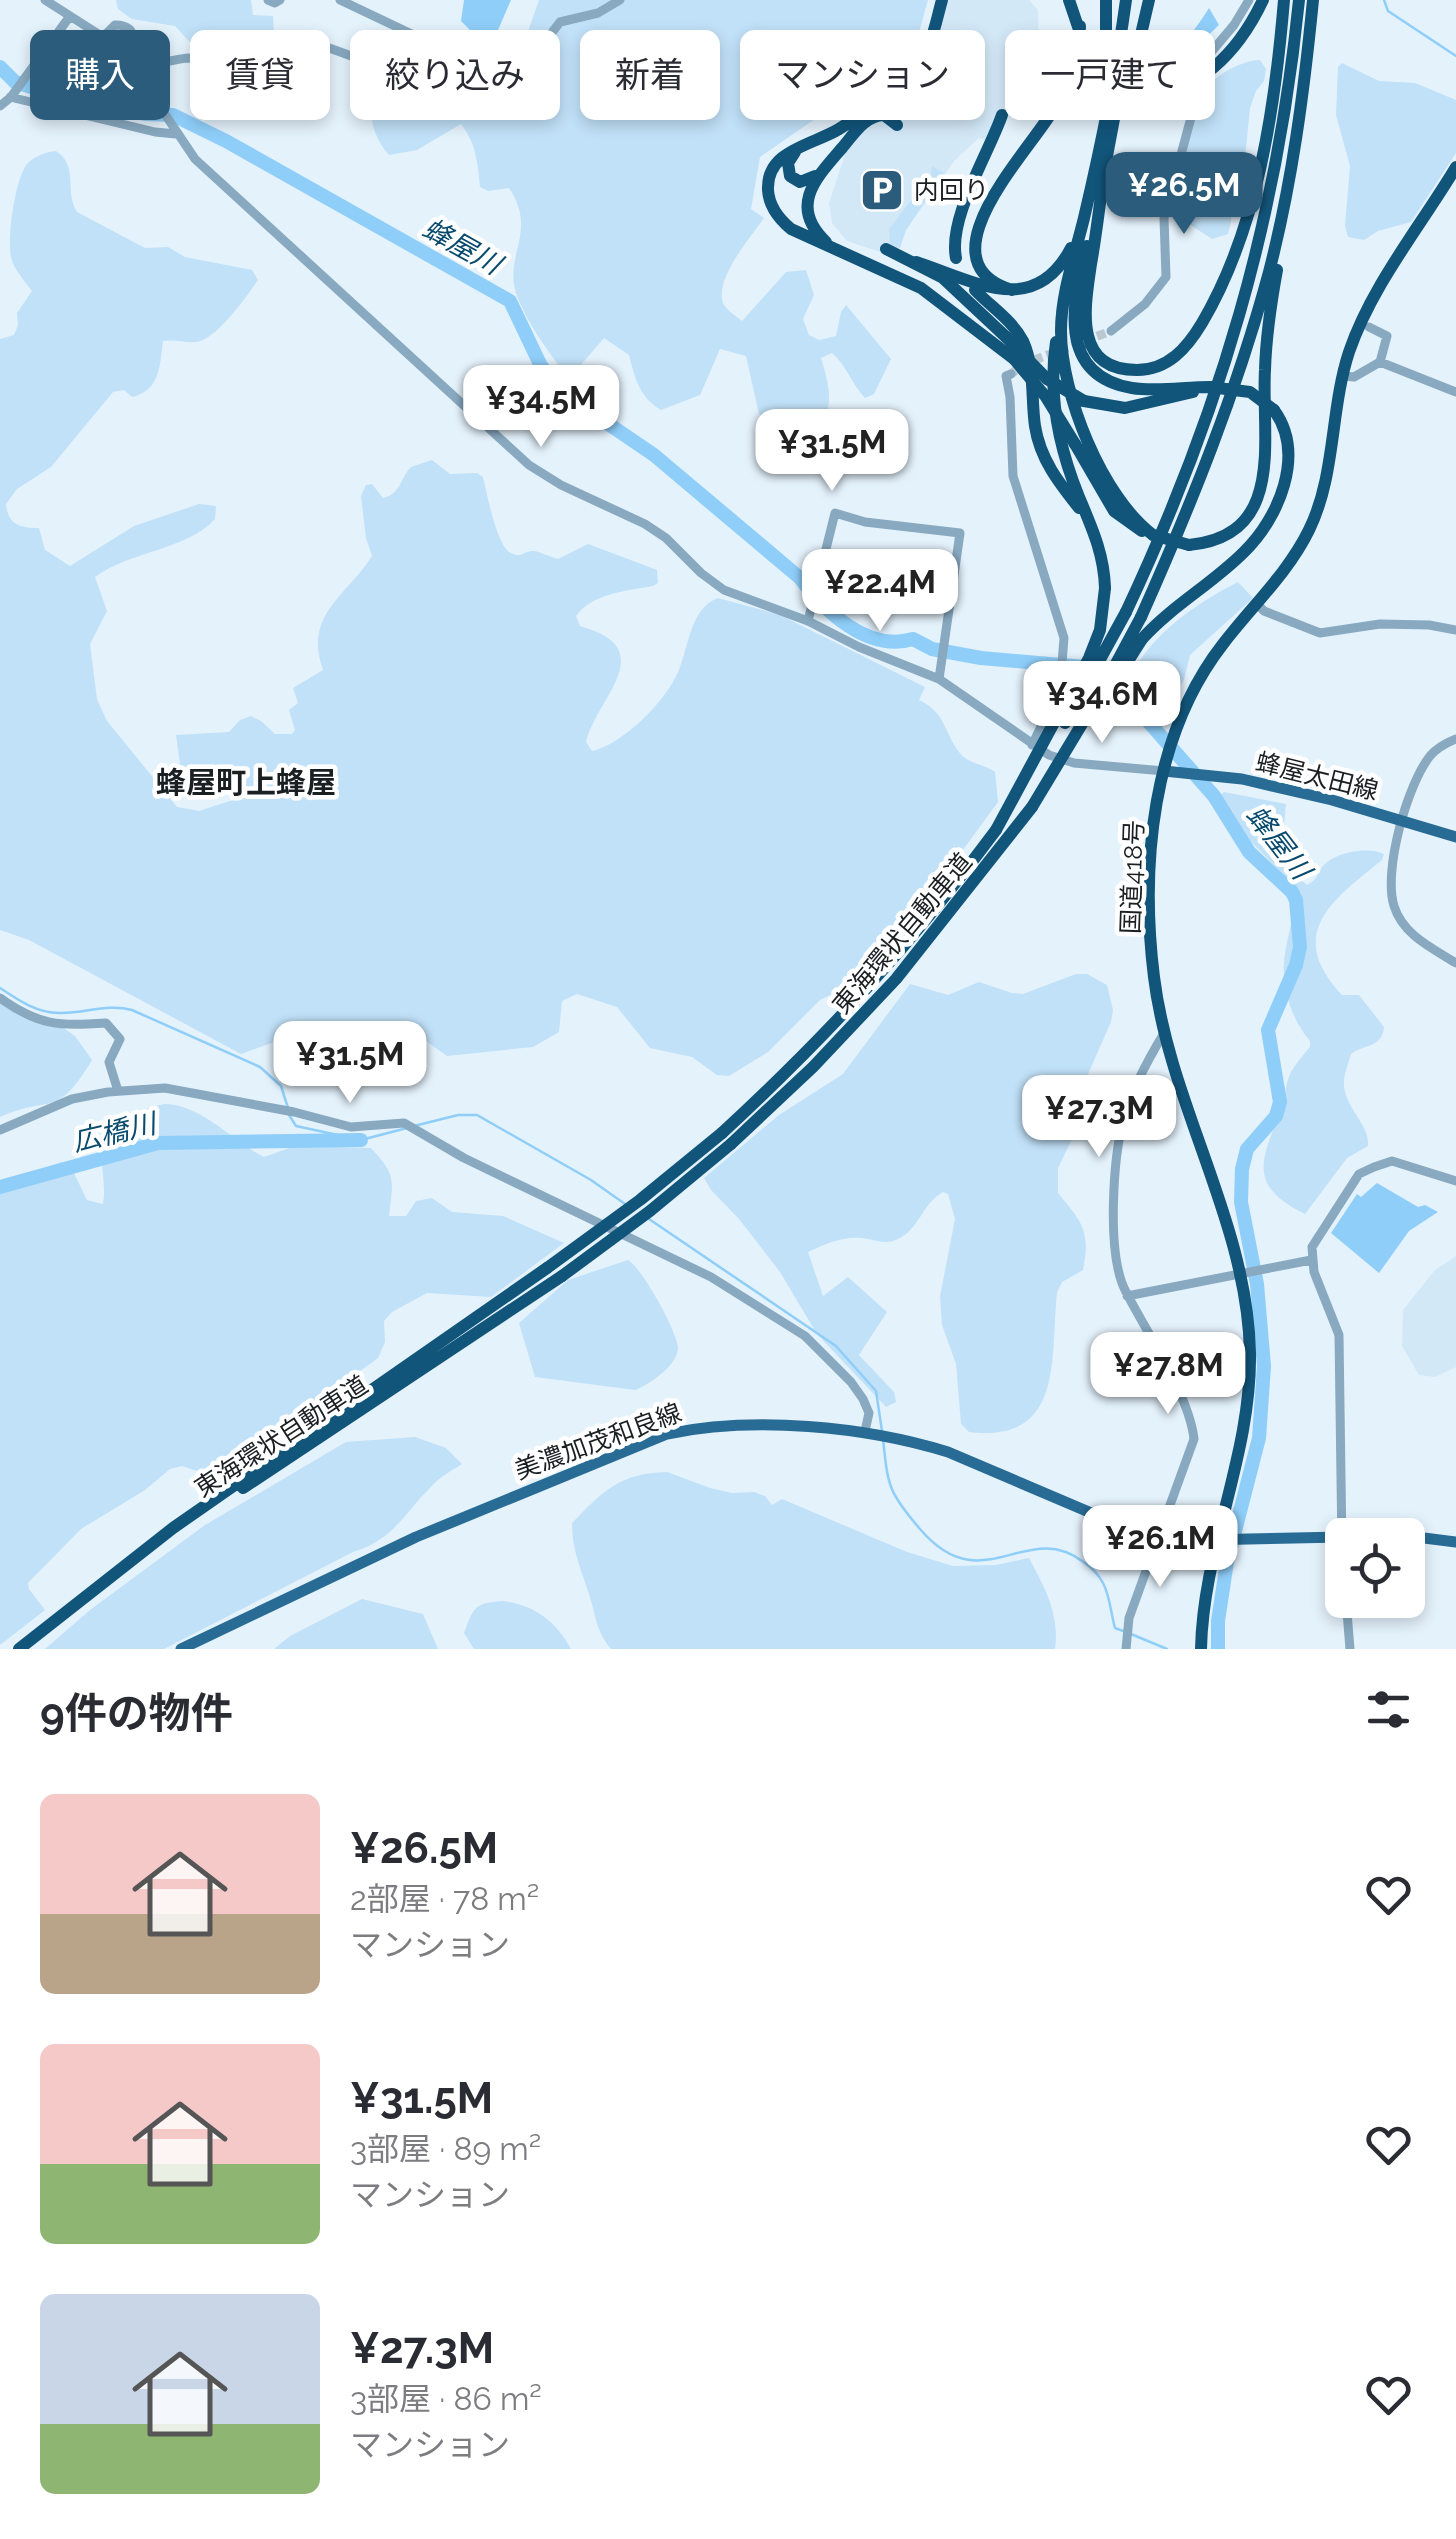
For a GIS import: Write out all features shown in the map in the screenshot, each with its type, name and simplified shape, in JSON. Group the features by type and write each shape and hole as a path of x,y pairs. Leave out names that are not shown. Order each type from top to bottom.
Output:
{"highway":[{"path":"942,0 927,48 915,67 839,129 783,156 768,183 771,204 791,228 932,295 1012,366 1046,397 1114,512 1130,526 1189,545 1212,541 1236,528 1254,506 1264,483 1267,334 1294,154"},
{"path":"1069,0 1093,71 1108,87 1137,96 1170,92 1207,73 1243,36 1263,0"},
{"path":"1106,0 1110,124"},
{"path":"1126,0 1083,305 1086,335 1094,349 1111,363 1131,370 1154,368 1174,358 1193,338 1228,270 1268,127 1284,0"},
{"path":"996,830 1089,658 1100,630 1105,588 1103,563 1067,463 1055,405 1054,354 1084,218 1110,124 1134,0"},
{"path":"1110,124 1136,62 1149,0"},
{"name":"東海環状自動車道","path":"99,1583 562,1276 650,1211 847,1012 926,922 996,830 1068,719 1126,612 1183,484 1233,343 1274,172 1300,0"},
{"name":"東海環状自動車道","path":"18,1649 99,1583 236,1483 726,1138 858,1023 936,932 1032,808 1097,699 1141,617 1197,489 1269,272 1294,154 1313,0"},
{"path":"1012,290 998,285 982,268 974,245 976,229 1060,98 1076,56 1080,26"},
{"path":"832,247 814,229 808,213 810,189 869,118 884,115 898,126"},
{"path":"956,258 954,242 959,216 1002,115"},
{"path":"800,147 788,163 790,176 805,182 821,172"},
{"name":"国道418号","path":"1201,1649 1202,1618 1217,1541 1240,1451 1248,1402 1250,1352 1242,1275 1164,1033 1154,976 1154,818 1167,754 1196,682 1300,546 1318,508 1350,350 1374,299 1456,167"},
{"path":"1032,808 1142,639 1173,607 1243,554 1269,519 1282,492 1288,465 1286,432 1274,410 1261,398 1244,390 1130,388 1110,382 1084,358 1075,336 1073,310 1103,181"},
{"path":"886,249 991,287 1036,287 1051,277 1070,250 1084,218"},
{"path":"916,262 943,278 1047,379 1084,402 1126,408 1210,388"},
{"path":"975,290 1022,340 1043,456 1092,526"},
{"path":"1062,310 1064,359 1085,433 1120,500 1154,535"}],"main road":[{"name":"蜂屋太田線","path":"1164,772 1216,777 1332,800 1456,836"},
{"name":"美濃加茂和良線","path":"182,1649 416,1537 667,1434 703,1426 888,1436 948,1452 1157,1541 1325,1538"},
{"path":"1425,1538 1451,1541"}],"street":[{"path":"45,0 93,30"},
{"path":"268,0 280,0"},
{"path":"340,0 403,30"},
{"path":"554,30 560,22 598,13 620,0"},
{"path":"1215,46 1250,0"},
{"path":"0,106 70,16"},
{"path":"109,30 115,24 133,30"},
{"path":"170,63 187,58 244,75 257,73 272,62 290,60 308,44 350,55"},
{"path":"0,88 10,97 176,134"},
{"path":"167,120 195,159 529,466 645,524 724,590 808,621 939,679 1049,756 1074,763 1164,772"},
{"path":"1111,331 1145,304 1166,277 1164,218 1190,120"},
{"path":"1342,376 1354,377 1380,362 1388,336 1370,327"},
{"path":"1380,362 1456,392"},
{"path":"1012,366 1006,376 1014,476 1064,638 1060,688 1032,745"},
{"path":"808,621 835,514 865,522 960,533 939,679"},
{"path":"1257,604 1264,611 1320,632 1393,623 1456,630"},
{"path":"1456,739 1439,748 1424,766 1403,822 1390,886 1394,908 1414,937 1456,963"},
{"path":"0,998 38,1022 60,1026 106,1023 120,1039 109,1062 118,1091"},
{"path":"1126,1649 1127,1633 1194,1439 1192,1422 1182,1400 1127,1296 1113,1235 1123,1118 1164,1033"},
{"path":"0,1130 72,1098 165,1088 351,1127 404,1123 464,1158 711,1277 805,1336 863,1398 869,1413 869,1432"},
{"path":"1342,1518 1339,1335 1311,1260 1312,1247 1359,1174 1392,1161 1456,1181"},
{"path":"1127,1296 1311,1260"},
{"path":"1451,1541 1456,1529"},
{"path":"1347,1618 1350,1649"}],"shaded area":[{"path":"116,0 251,0 253,15 273,16 274,30 190,30 190,42 175,26 132,19 118,9"},
{"path":"539,0 928,0 920,30 740,30 740,120 814,120 760,157 751,209 764,218 728,272 723,284 724,305 742,321 786,272 806,270 814,295 803,319 809,335 819,340 836,336 846,305 891,359 874,394 865,398 832,353 821,358 829,405 820,424 800,441 759,414 746,356 720,349 700,395 661,410 643,393 629,355 604,338 574,373 564,373 531,325 516,293 513,279 521,230 517,203 509,188 488,191 480,187 473,146 461,124 417,150 389,155 377,137 372,120 560,120 560,30 528,30"},
{"path":"945,0 1029,0 1038,10 1039,30 1005,30 1005,116 1002,115 993,143 979,138 954,161 906,230 895,257 847,241 832,223 829,203 847,148 862,120 985,120 985,30 933,30"},
{"path":"1260,60 1266,69 1264,81 1250,108 1245,158 1232,179 1228,234 1212,239 1192,226 1176,205 1194,120 1215,120 1215,79"},
{"path":"1342,63 1379,81 1415,83 1456,100 1456,153 1411,222 1378,231 1364,240 1348,237 1345,226 1350,166 1336,115 1338,67"},
{"path":"56,151 67,164 77,212 145,248 168,247 185,257 252,270 258,280 213,334 192,342 163,341 157,376 148,389 132,397 124,390 113,392 51,467 17,489 6,504 12,521 39,528 45,550 70,566 134,526 199,504 216,506 215,519 203,529 95,577 107,611 90,644 97,699 107,721 177,807 199,811 236,799 233,783 193,780 180,764 176,735 229,732 240,720 251,716 275,734 292,734 295,730 289,710 298,703 293,688 323,670 318,651 323,620 372,556 361,496 366,485 372,484 383,498 389,496 411,467 432,460 450,474 477,473 483,477 497,531 511,553 534,551 558,559 588,544 657,570 658,583 653,586 601,598 576,616 580,626 604,636 617,648 621,661 618,676 586,742 592,751 629,731 664,696 678,672 696,619 701,610 718,598 780,615 925,687 919,700 939,716 959,752 995,772 998,802 916,914 844,988 820,1000 768,1052 729,1076 717,1075 692,1057 650,1048 617,1007 577,994 562,1001 559,1032 533,1047 447,1056 419,1036 383,1037 356,1069 333,1072 323,1070 313,1032 302,1032 241,1054 29,940 0,930 0,339 14,335 17,313 32,291 11,257 11,223 19,182 30,161"},
{"path":"932,166 944,173 906,230 900,248 890,244 889,229 931,174"},
{"path":"1238,582 1253,598 1190,655 1184,680 1177,690 1166,695 1132,697 1127,688 1134,670 1157,639 1188,612"},
{"path":"1224,792 1286,804 1284,848 1291,868 1307,885 1327,862 1343,854 1384,854 1332,905 1316,936 1317,954 1325,973 1342,995 1359,995 1384,1027 1380,1039 1351,1054 1344,1079 1346,1094 1368,1138 1368,1146 1347,1158 1305,1214 1272,1191 1265,1179 1264,1166 1289,1076 1310,1047 1291,1009 1285,985 1284,960 1292,901 1282,876 1231,818 1219,796"},
{"path":"1076,974 1087,974 1107,985 1113,1010 1077,1099 1074,1135 1058,1168 1058,1193 1079,1220 1086,1246 1083,1270 1062,1282 1057,1293 1046,1391 1037,1410 1022,1424 1000,1432 969,1432 961,1424 956,1364 942,1325 940,1296 955,1219 948,1194 943,1192 909,1232 893,1241 848,1238 808,1252 823,1296 848,1277 887,1312 859,1355 894,1392 896,1402 886,1407 817,1334 780,1272 704,1178 779,1115 843,1074 910,984 948,995 979,982 1023,994"},
{"path":"0,1001 65,1029 92,1060 61,1098 0,1117"},
{"path":"164,1104 191,1110 264,1157 295,1146 371,1148 391,1179 389,1216 406,1216 416,1201 432,1198 452,1212 503,1216 564,1243 491,1297 427,1293 392,1312 384,1321 385,1342 378,1358 297,1417 200,1472 182,1466 170,1469 145,1490 81,1529 28,1583 45,1610 0,1645 0,1183 62,1162 72,1169 87,1200 103,1204 103,1140 148,1108"},
{"path":"1456,1256 1456,1367 1435,1377 1419,1375 1402,1346 1403,1310 1435,1270"},
{"path":"628,1260 650,1287 672,1328 678,1348 673,1361 655,1379 635,1390 535,1377 519,1323 568,1280"},
{"path":"415,1437 446,1448 462,1464 437,1481 396,1526 367,1547 164,1649 45,1649 90,1610 205,1525 346,1442"},
{"path":"667,1472 710,1488 754,1492 765,1496 772,1505 782,1499 907,1552 953,1566 996,1565 1029,1558 1053,1613 1055,1649 611,1649 597,1622 576,1555 572,1523 624,1480"},
{"path":"362,1599 423,1614 438,1649 274,1649 290,1636"},
{"path":"503,1601 525,1606 543,1616 571,1649 474,1649 464,1633 473,1612 486,1603"}],"water":[{"path":"464,0 511,0 498,30 470,30 461,21"},
{"path":"1209,8 1219,25 1214,30 1194,30"},
{"path":"1377,1183 1418,1207 1425,1205 1438,1212 1409,1231 1379,1273 1331,1233 1357,1194 1361,1197"}],"waterway":[{"path":"1384,0 1388,11 1456,56"},
{"name":"蜂屋川","path":"0,67 15,82 67,98 145,114 173,115 510,301 540,364 557,389 654,455 800,578 848,626 879,640 913,639 932,649 981,658 1085,667 1109,677 1214,796 1249,852 1292,892 1300,947 1268,1030 1280,1102 1276,1116 1247,1149 1242,1169 1241,1202 1257,1284 1264,1366 1259,1438 1227,1562 1218,1649"},
{"path":"0,988 43,1011 132,1010 260,1067 281,1086 288,1108"},
{"name":"広橋川","path":"289,1115 296,1126 361,1140 407,1128"},
{"path":"414,1126 458,1115 477,1115 591,1180 625,1204"},
{"name":"広橋川","path":"0,1187 158,1143 361,1140"},
{"path":"649,1219 836,1346 876,1391 882,1431"},
{"path":"883,1439 888,1478 896,1497 942,1550 964,1559 984,1560 1042,1549 1062,1551 1099,1576 1115,1628 1123,1631"},
{"path":"1131,1634 1167,1649"}],"tunnel":[{"path":"1011,374 1024,364 1111,331"}],"place":[{"name":"内回り","path":"882,190"}],"district":[{"name":"蜂屋町上蜂屋","path":"246,783"}]}
